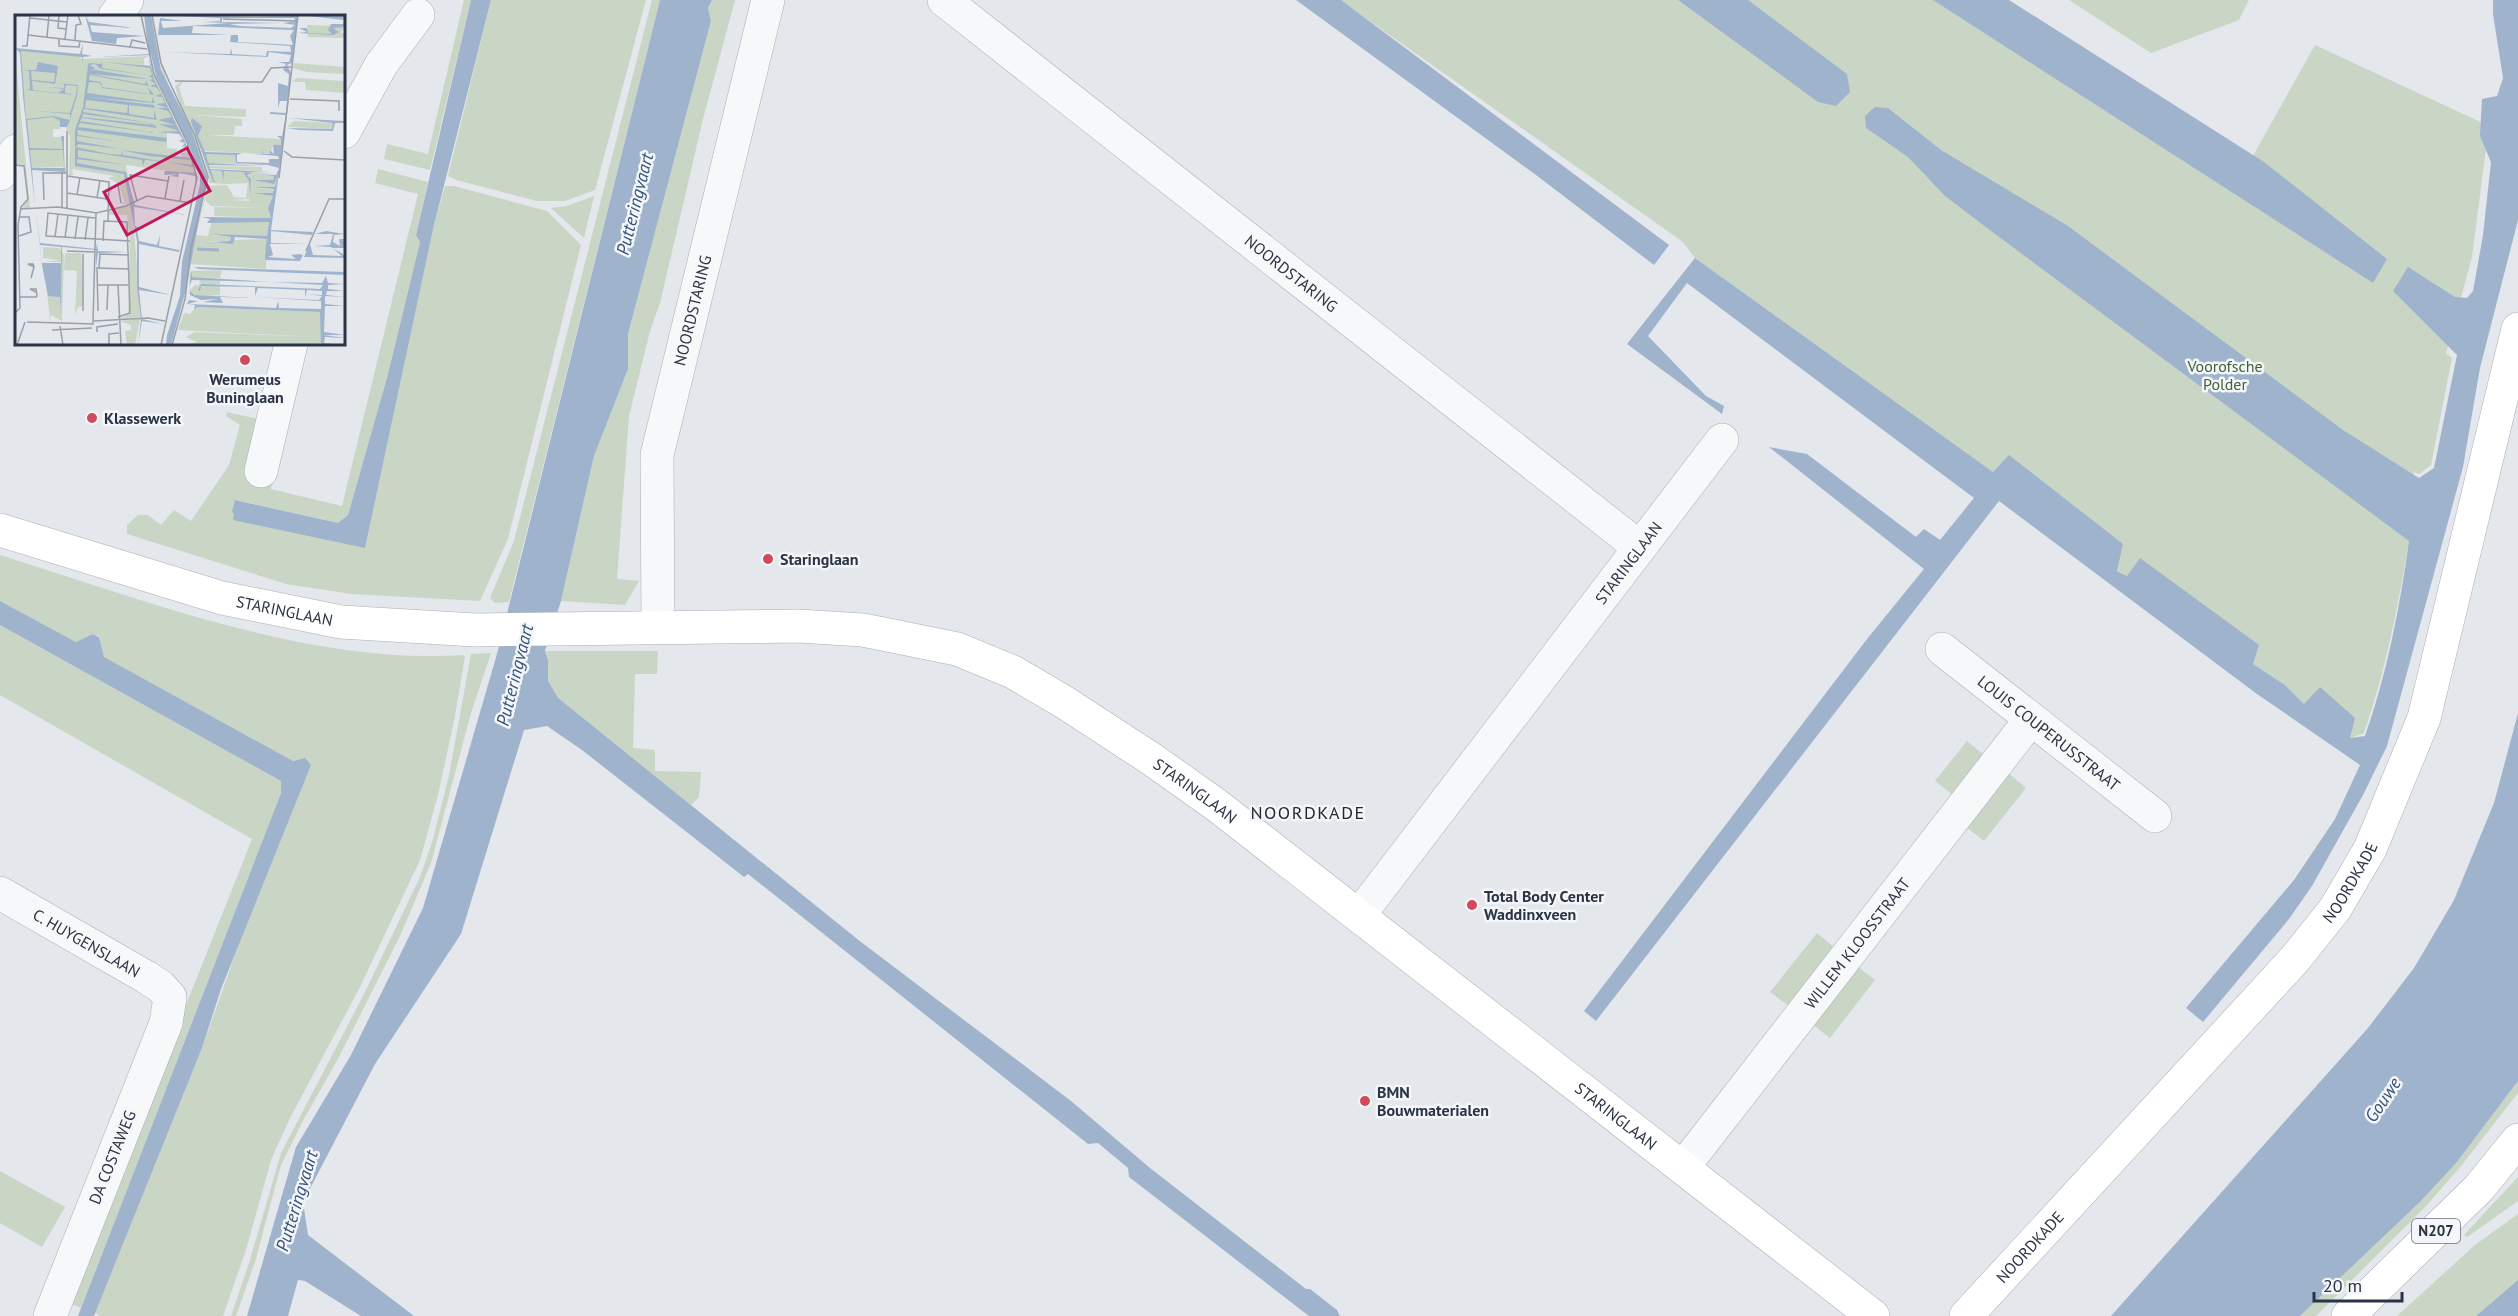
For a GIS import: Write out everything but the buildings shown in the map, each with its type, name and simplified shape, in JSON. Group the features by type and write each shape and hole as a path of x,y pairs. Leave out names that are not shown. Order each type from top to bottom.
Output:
{"street":[{"path":"116,15 127,0"},
{"name":"NOORDSTARING","path":"658,627 657,455 768,0"},
{"name":"NOORDSTARING","path":"944,0 1639,547"},
{"path":"345,130 381,64 418,15"},
{"path":"0,174 15,152"},
{"name":"NOORDKADE","path":"1966,1316 2295,959 2335,909 2370,849 2424,718 2518,329"},
{"path":"261,471 291,345"},
{"name":"STARINGLAAN","path":"1360,914 1722,440"},
{"name":"STARINGLAAN","path":"0,530 222,598 341,622 415,628 496,630 798,626 863,630 957,649 1013,672 1150,758 1215,804 1360,914 1874,1316"},
{"name":"LOUIS COUPERUSSTRAAT","path":"1942,649 2155,816"},
{"name":"WILLEM KLOOSSTRAAT","path":"1684,1166 2031,719"},
{"name":"C. HUYGENSLAAN","path":"0,893 146,977 170,997"},
{"name":"DA COSTAWEG","path":"50,1316 166,1023 170,997"},
{"name":"N207","path":"2348,1316 2479,1188 2518,1140"}],"green space":[{"path":"464,0 471,0 430,170 384,159 387,144 428,154"},
{"path":"491,0 646,0 595,190 565,201 537,201 448,176"},
{"path":"652,0 660,0 509,602 495,603 490,598 514,541"},
{"path":"712,0 735,0 703,119 660,303 650,331 629,416 617,579 639,581 625,605 561,601 594,456 628,369 628,334 711,21 708,8"},
{"name":"Voorofsche Polder","path":"1340,0 1962,0 2244,172 2315,45 2489,126 2472,257 2446,353 2452,358 2431,465 2419,474 2414,472 2398,532 2409,541 2391,638 2364,733 2350,738 2304,704 2285,685 2253,664 2137,563 2127,576 2116,570 1999,465 1993,472 1695,258 1683,242"},
{"path":"2069,0 2249,0 2239,20 2151,53"},
{"path":"378,169 428,182 416,234 420,242 388,374 348,515 338,523 236,500 365,547 434,225 445,186 454,186 547,211 581,245 508,539 480,601 351,594 286,584 127,534 127,525 138,515 148,515 161,525 174,510 191,521 229,465 240,425 226,416 227,412 258,419 272,479 271,489 342,506 418,194 375,183"},
{"path":"594,196 584,238 551,208 567,206"},
{"path":"0,555 169,609 287,640 346,650 405,655 463,655 465,657 438,795 420,860 359,989 290,1118 271,1160 246,1250 223,1316 100,1316 95,1313 202,1048 305,758 293,761 103,657 99,636 93,634 76,642 0,601"},
{"path":"0,625 281,781 281,793 81,1308 68,1302 252,839 0,695"},
{"path":"545,651 658,651 657,674 635,674 633,748 655,750 655,771 701,772 699,797 691,805 557,698 548,681 548,660"},
{"path":"491,653 471,713 431,863 400,936 281,1165 255,1262 236,1316 231,1316 281,1153 365,992 420,877 433,839 449,775 471,654"},
{"path":"1967,741 1984,755 1953,795 1935,781"},
{"path":"2008,773 2026,788 1984,841 1966,827"},
{"path":"1817,933 1835,948 1789,1006 1770,992"},
{"path":"1857,966 1875,980 1830,1038 1812,1024"},
{"path":"2518,1081 2518,1093 2461,1166 2426,1206 2316,1316 2300,1316 2421,1201 2457,1162"},
{"path":"0,1171 65,1207 42,1247 0,1223"},
{"path":"2518,1177 2518,1201 2467,1237 2464,1235"},
{"path":"2518,1214 2518,1280 2476,1316 2397,1316 2475,1245"}],"water":[{"path":"471,0 491,0 434,225 365,548 233,520 235,500 338,523 348,515 388,374 420,242 416,235"},
{"name":"Putteringvaart","path":"660,0 712,0 708,8 711,21 628,334 628,369 594,456 561,601 545,651 548,660 548,681 558,698 861,942 1071,1101 1150,1168 1306,1289 1310,1289 1337,1310 1340,1316 1309,1316 1129,1177 1128,1168 1098,1143 1088,1144 748,874 744,877 582,750 547,726 524,730 461,934 375,1064 303,1202 308,1235 414,1316 361,1316 305,1281 298,1280 288,1316 247,1316 296,1147 351,1055 423,908 497,654"},
{"path":"1296,0 1341,0 1669,245 1654,265 1536,175"},
{"path":"1678,0 1748,0 1847,74 1850,92 1836,106 1818,102"},
{"path":"1933,0 2009,0 2264,162 2387,259 2373,283"},
{"path":"2493,0 2518,0 2518,220 2480,368 2463,467 2387,746 2363,795 2312,886 2289,919 2203,1022 2186,1008 2294,880 2335,819 2360,765 2257,694 1999,501 1596,1021 1584,1011 1867,639 1924,569 1769,447 1807,454 1916,537 1924,529 1940,540 1974,498 1687,283 1648,336 1706,396 1724,406 1722,414 1627,344 1695,258 1993,472 2009,455 2123,544 2117,571 2127,576 2140,558 2259,645 2253,664 2285,685 2304,704 2320,687 2355,718 2350,738 2365,736 2392,640 2409,541 1945,196 1908,157 1866,128 1865,116 1875,107 1888,108 1941,150 2068,226 2343,430 2419,478 2434,468 2457,355 2393,291 2408,267 2455,297 2467,298 2473,291 2483,235 2491,162 2480,136 2482,99 2497,96 2503,78"},
{"path":"0,601 76,642 93,634 99,637 104,657 293,761 305,758 311,765 221,989 202,1048 94,1316 78,1316 281,793 281,781 0,625"},
{"name":"Gouwe","path":"2518,713 2518,1081 2457,1162 2421,1201 2300,1316 2111,1316 2368,1028 2414,968 2454,900 2494,803"},
{"path":"2518,1280 2518,1316 2476,1316"}],"place":[{"name":"Werumeus Buninglaan","path":"245,360"},
{"name":"Klassewerk","path":"92,418"},
{"name":"Staringlaan","path":"768,559"},
{"name":"Total Body Center Waddinxveen","path":"1472,905"},
{"name":"BMN Bouwmaterialen","path":"1365,1101"}],"district":[{"name":"NOORDKADE","path":"1308,813"}]}
